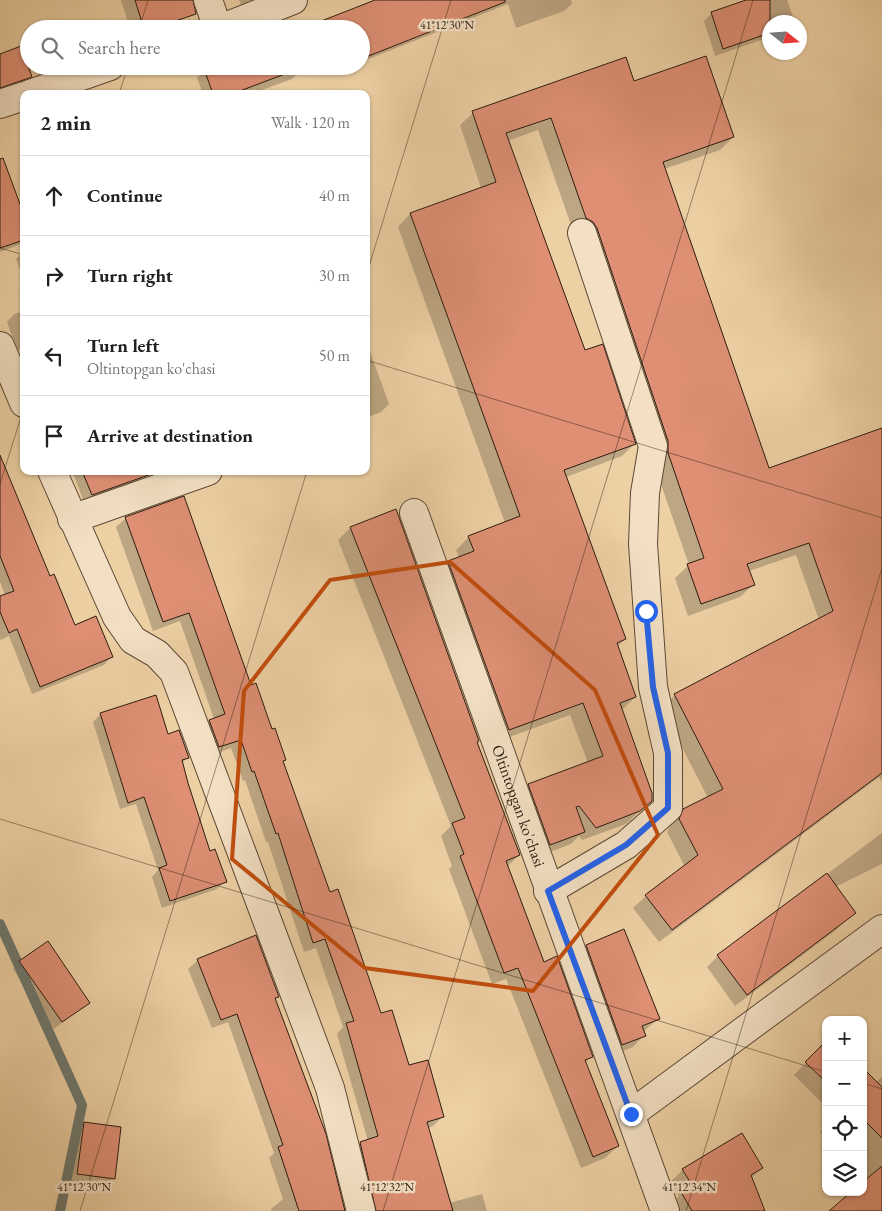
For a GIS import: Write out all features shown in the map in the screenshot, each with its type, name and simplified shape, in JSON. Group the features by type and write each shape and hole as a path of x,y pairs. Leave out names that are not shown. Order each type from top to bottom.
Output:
{"street":[{"path":"208,0 216,20"},
{"path":"242,20 292,0"},
{"path":"41,90 84,75"},
{"path":"0,104 20,97"},
{"path":"548,891 626,845 668,808 668,753 653,687 643,544 645,493 653,446 582,233"},
{"path":"0,346 20,394"},
{"path":"54,475 117,617 133,640 157,654 174,672 330,1088 361,1211"},
{"path":"72,518 196,475"},
{"name":"Oltintopgan ko'chasi","path":"414,512 548,891 665,1211"},
{"path":"631,1114 882,929"}],"highlighted area":[{"path":"450,562 595,690 658,835 533,991 365,968 232,859 244,691 330,580"}],"building":[{"path":"135,0 193,0 196,14 178,20 141,20"},
{"path":"375,0 505,0 505,2 370,55 370,20 324,20"},
{"path":"746,0 770,0 770,15 762,15 762,36 723,49 711,12"},
{"path":"20,46 20,75 31,75 32,77 0,88 0,54"},
{"path":"706,56 734,137 663,162 769,468 882,428 882,773 672,930 645,895 698,855 679,819 683,809 723,789 674,694 833,611 809,543 747,564 755,585 701,604 687,564 704,558 668,453 668,441 597,228 593,222 586,218 551,118 506,133 585,350 603,344 636,444 564,470 626,639 617,643 636,697 620,703 652,793 652,801 640,811 596,828 579,806 576,807 585,832 550,845 528,784 603,756 583,703 509,730 448,561 474,551 468,536 520,516 410,213 496,182 472,111 626,57 634,81"},
{"path":"206,75 282,75 243,90 212,90"},
{"path":"3,158 20,204 20,241 0,248 0,159"},
{"path":"0,455 50,576 54,574 75,625 96,616 113,657 40,687 17,629 9,633 0,612 0,596 14,591 0,556"},
{"path":"84,475 149,475 92,495"},
{"path":"184,496 251,685 256,683 272,729 275,728 286,760 283,761 330,892 338,889 381,1013 392,1010 409,1065 428,1060 444,1117 427,1122 453,1211 376,1211 360,1142 378,1136 346,1023 354,1021 325,939 313,943 278,833 276,834 241,740 219,747 209,720 225,714 189,613 163,622 125,517"},
{"path":"396,509 479,741 477,742 520,855 506,861 544,962 557,956 593,1057 585,1060 619,1146 593,1157 518,968 504,973 460,856 464,854 452,823 465,818 350,527"},
{"path":"156,695 168,734 179,730 189,758 182,760 188,783 210,851 215,849 227,882 170,901 159,868 167,865 144,797 128,803 100,713"},
{"path":"827,873 856,913 747,995 717,955"},
{"path":"624,929 660,1019 642,1026 646,1036 622,1045 586,945"},
{"path":"256,935 279,997 275,998 326,1134 345,1211 299,1211 278,1147 283,1145 237,1014 221,1020 197,959"},
{"path":"48,941 90,1003 62,1022 19,961"},
{"path":"822,1045 822,1078 805,1062"},
{"path":"867,1072 882,1087 882,1138 867,1123"},
{"path":"84,1122 121,1127 115,1179 77,1174"},
{"path":"742,1133 763,1168 751,1175 765,1211 692,1211 681,1192 692,1185 682,1169"},
{"path":"882,1166 882,1211 829,1211 846,1196 867,1196 867,1179"}],"waterway":[{"path":"0,924 82,1105 60,1211"}],"route":[{"path":"631,1114 548,891 626,845 668,808 668,753 653,687 646,611"}]}
